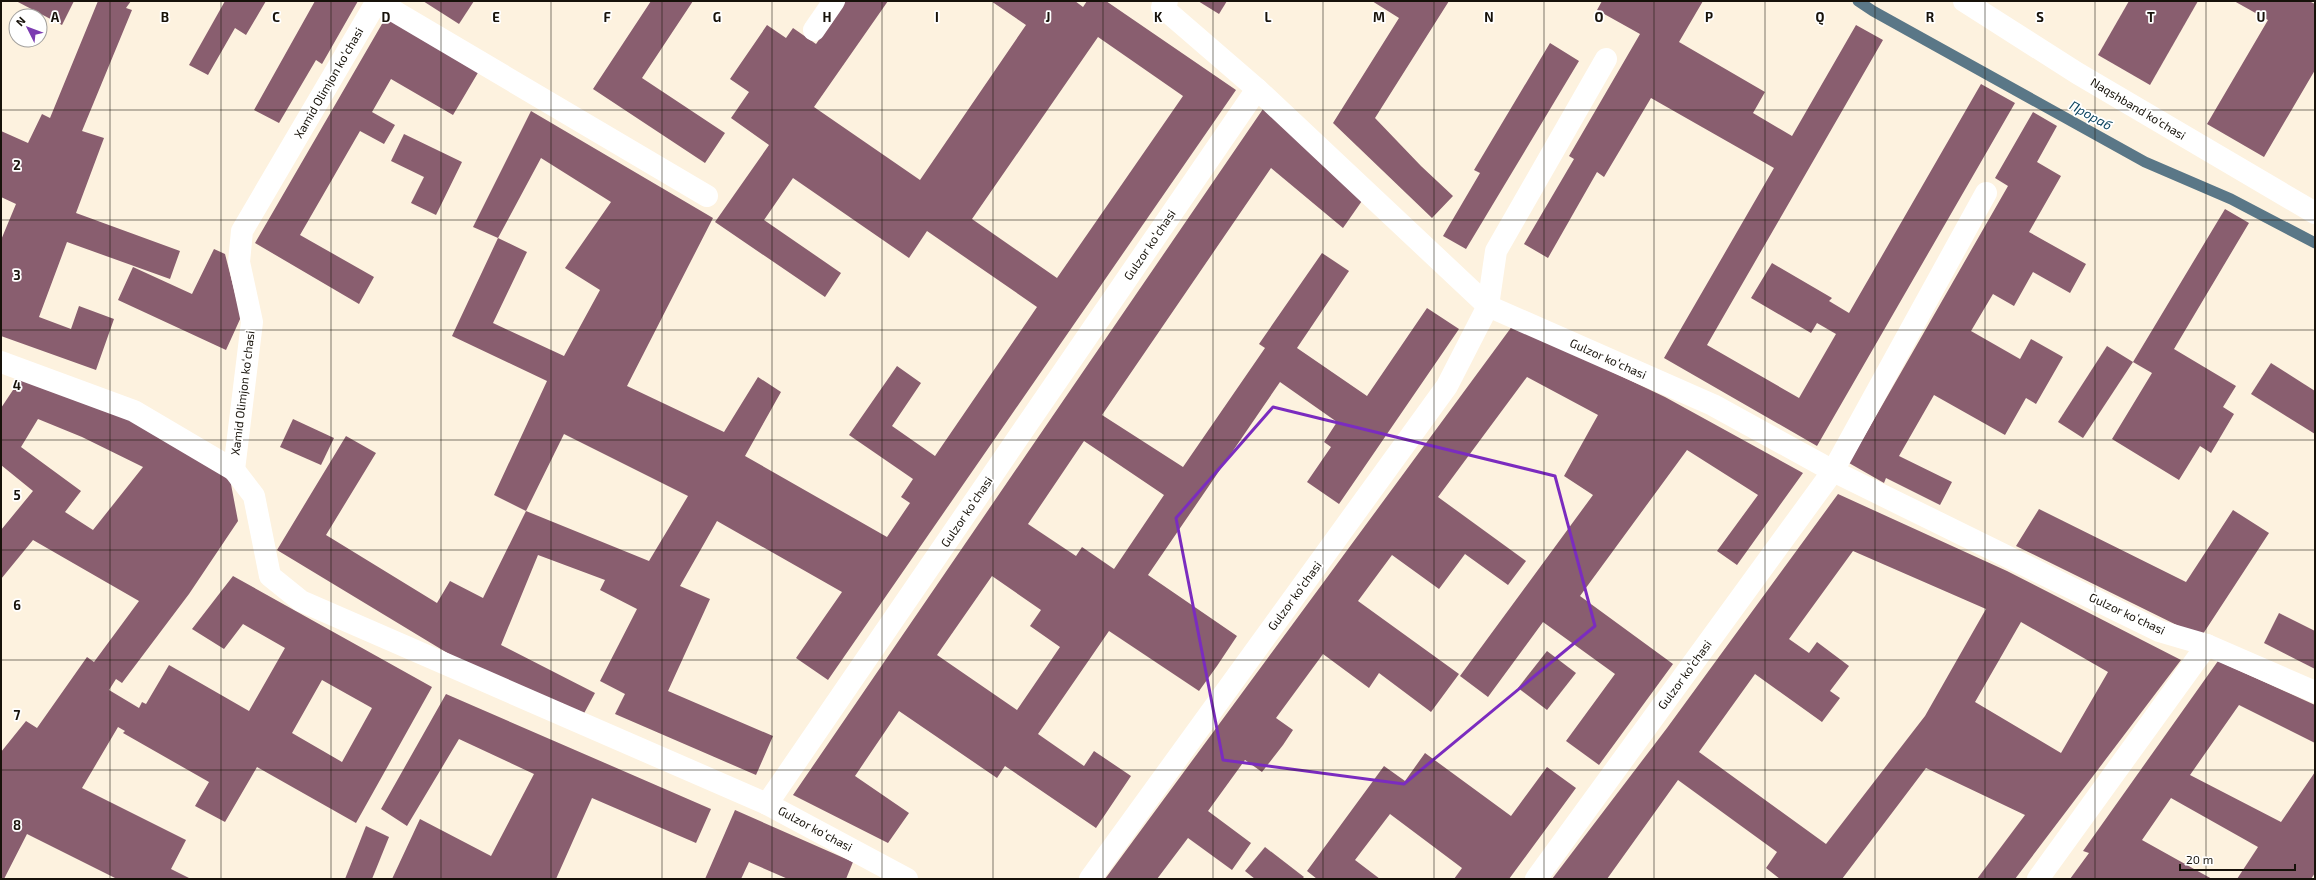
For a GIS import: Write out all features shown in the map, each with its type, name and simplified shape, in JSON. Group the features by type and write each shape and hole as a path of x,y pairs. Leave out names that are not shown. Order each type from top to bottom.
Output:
{"street":[{"path":"377,1 706,196"},
{"name":"Xamid Olimjon koʻchasi","path":"1,362 134,411 234,470 252,322 239,262 242,231 377,1"},
{"path":"814,30 834,1"},
{"name":"Naqshband ko'chasi","path":"1964,1 2077,73 2315,213"},
{"name":"Gulzor koʻchasi","path":"1161,3 1257,89 1488,306 1713,406 1833,471 2159,631 2207,645 2315,692"},
{"path":"1488,306 1496,251 1606,59"},
{"name":"Gulzor koʻchasi","path":"907,879 767,804 1257,89"},
{"path":"1833,471 1986,193"},
{"name":"Gulzor koʻchasi","path":"1090,879 1447,386 1488,306"},
{"path":"234,470 254,496 270,576 301,601 767,804"},
{"name":"Gulzor koʻchasi","path":"1536,879 1833,471"},
{"path":"2038,879 2207,645"}],"highlighted area":[{"path":"1273,407 1555,476 1595,626 1404,784 1223,760 1176,518"}],"building":[{"path":"16,1 74,1 62,25 48,18 48,8 29,8"},
{"path":"98,1 131,1 126,8 132,10 82,131 104,138 76,213 180,251 170,279 67,242 39,317 71,329 79,306 114,319 96,370 1,336 1,240 16,204 1,197 1,131 28,143 42,114 50,118"},
{"path":"225,1 266,1 246,35 235,28 208,75 189,65"},
{"path":"315,1 358,1 322,64 316,60 279,123 254,110"},
{"path":"423,1 474,1 459,24"},
{"path":"651,1 693,1 642,78 725,133 705,163 593,89"},
{"path":"846,1 888,1 814,107 920,180 1026,25 991,1 1075,1 1083,7 1087,1 1106,1 1236,90 828,680 796,658 842,592 717,521 680,586 710,599 668,691 773,736 756,775 615,714 625,694 600,681 637,609 600,590 605,580 538,555 501,645 595,693 581,719 454,657 277,550 346,436 376,453 326,535 437,603 450,581 483,598 526,511 494,495 547,381 452,336 498,238 473,227 531,111 713,218 627,386 724,432 758,377 781,392 745,456 887,537 910,503 901,497 913,479 849,435 897,366 921,383 892,426 935,456 1037,307 927,231 909,258 793,178 764,220 841,273 825,297 715,222 769,145 731,118 749,92 730,79 767,25 786,38 793,28 816,44","holes":["1098,37 1183,96 1057,278 972,219","541,158 611,202 565,268 600,290 564,356 493,323 527,252 498,238","564,434 688,496 649,561 526,511"]},
{"path":"1198,1 1227,1 1219,14"},
{"path":"1372,1 1449,1 1375,118 1421,166 1453,196 1432,218 1333,123 1399,18"},
{"path":"1602,1 1703,1 1679,42 1765,92 1753,113 1792,136 1856,25 1883,40 1707,345 1799,398 1836,334 1817,323 1811,333 1751,298 1772,263 1832,298 1829,301 1849,313 1981,84 2015,103 1817,446 1664,358 1774,168 1651,98 1604,177 1597,172 1548,258 1524,244 1574,159 1569,156 1640,34 1597,10"},
{"path":"2129,1 2198,1 2150,85 2098,55"},
{"path":"2234,1 2309,1 2315,4 2315,70 2264,157 2207,124 2268,20"},
{"path":"386,17 479,71 453,115 391,79 372,112 395,125 384,144 360,131 300,235 374,277 359,304 255,243"},
{"path":"1550,43 1579,61 1466,249 1443,236 1480,173 1474,170"},
{"path":"1263,109 1364,198 1343,228 1271,168 1102,415 1183,467 1265,348 1259,344 1322,253 1349,271 1297,348 1367,396 1427,308 1459,329 1339,504 1307,482 1331,447 1324,442 1337,422 1280,382 1148,575 1237,636 1217,666 1199,691 1109,631 1038,734 1084,766 1094,751 1131,776 1096,828 1005,766 997,778 899,711 855,776 909,813 888,843 793,795","holes":["1084,441 1164,495 1114,569 1082,547 1076,556 1028,524","992,576 1041,610 1030,626 1060,647 1017,710 937,655"]},
{"path":"2033,112 2057,126 2037,162 2061,176 2029,232 2086,264 2070,293 2033,272 2014,306 1993,294 1971,331 2020,359 2031,339 2063,357 2036,404 2026,398 2005,435 1934,395 1899,456 1952,482 1940,505 1886,478 1884,483 1849,463 2008,186 1995,178"},
{"path":"404,134 462,162 436,215 411,203 424,177 391,161"},
{"path":"2225,209 2249,223 2174,349 2236,386 2223,407 2234,414 2211,453 2200,446 2179,480 2112,439 2152,373 2133,362"},
{"path":"214,249 225,254 241,317 226,350 118,300 133,267 192,294"},
{"path":"1513,325 1665,397 1803,473 1737,565 1717,551 1758,495 1687,450 1580,596 1673,664 1599,765 1566,741 1615,674 1543,622 1488,697 1460,676 1593,495 1564,476 1598,415 1527,377 1438,497 1526,561 1508,585 1465,554 1439,589 1392,555 1358,601 1459,674 1431,712 1379,673 1369,688 1323,654 1276,718 1293,730 1283,745 1262,772 1245,760 1208,811 1251,843 1232,870 1188,838 1157,879 1105,879"},
{"path":"2107,346 2133,362 2083,438 2058,422"},
{"path":"2271,363 2315,391 2315,434 2251,394"},
{"path":"21,378 100,405 167,438 230,479 238,521 189,594 122,683 116,679 109,690 139,708 142,702 146,704 169,665 249,711 285,648 243,624 224,649 192,629 233,576 432,687 356,823 257,767 225,822 195,806 209,782 123,733 125,731 118,727 82,788 186,840 171,869 191,879 117,879 27,834 4,879 1,879 1,752 26,721 37,728 87,657 94,662 139,601 33,540 1,579 1,530 33,491 1,465 1,408","holes":["38,419 82,437 143,467 93,530 65,512 81,491 21,447","322,680 372,708 342,762 292,733"]},
{"path":"293,419 334,438 321,465 280,447"},
{"path":"1838,494 2007,571 2181,660 2015,879 1977,879 2025,815 1926,768 1842,879 1780,879 1766,868 1777,852 1678,780 1607,879 1552,879 1667,728","holes":["1853,551 1986,609 1925,716 1826,844 1699,752 1755,674 1822,722 1840,698 1830,691 1849,666 1817,642 1809,653 1789,639","2021,622 2108,672 2061,753 1975,702"]},
{"path":"2039,509 2186,582 2233,510 2269,533 2201,637 2016,546"},
{"path":"2279,613 2315,631 2315,669 2264,643"},
{"path":"1547,651 1576,673 1547,710 1518,688"},
{"path":"2218,661 2315,705 2315,743 2239,705 2190,775 2281,822 2315,772 2315,873 2311,879 2237,879 2258,847 2171,798 2142,840 2212,879 2070,879 2089,853 2083,851"},
{"path":"446,694 711,809 696,843 592,798 556,879 392,879 420,819 491,856 534,774 459,739 407,826 381,809"},
{"path":"1425,753 1511,816 1547,767 1576,788 1509,879 1454,879 1462,868 1390,814 1355,860 1380,879 1317,879 1307,871 1384,766 1405,781"},
{"path":"735,810 853,862 846,879 788,879 749,862 741,879 705,879"},
{"path":"366,826 389,837 372,879 345,879"},
{"path":"1265,847 1304,877 1302,879 1255,879 1245,871"}],"waterway":[{"name":"Прораб","path":"1858,1 1873,11 2145,162 2231,199 2315,243"}]}
